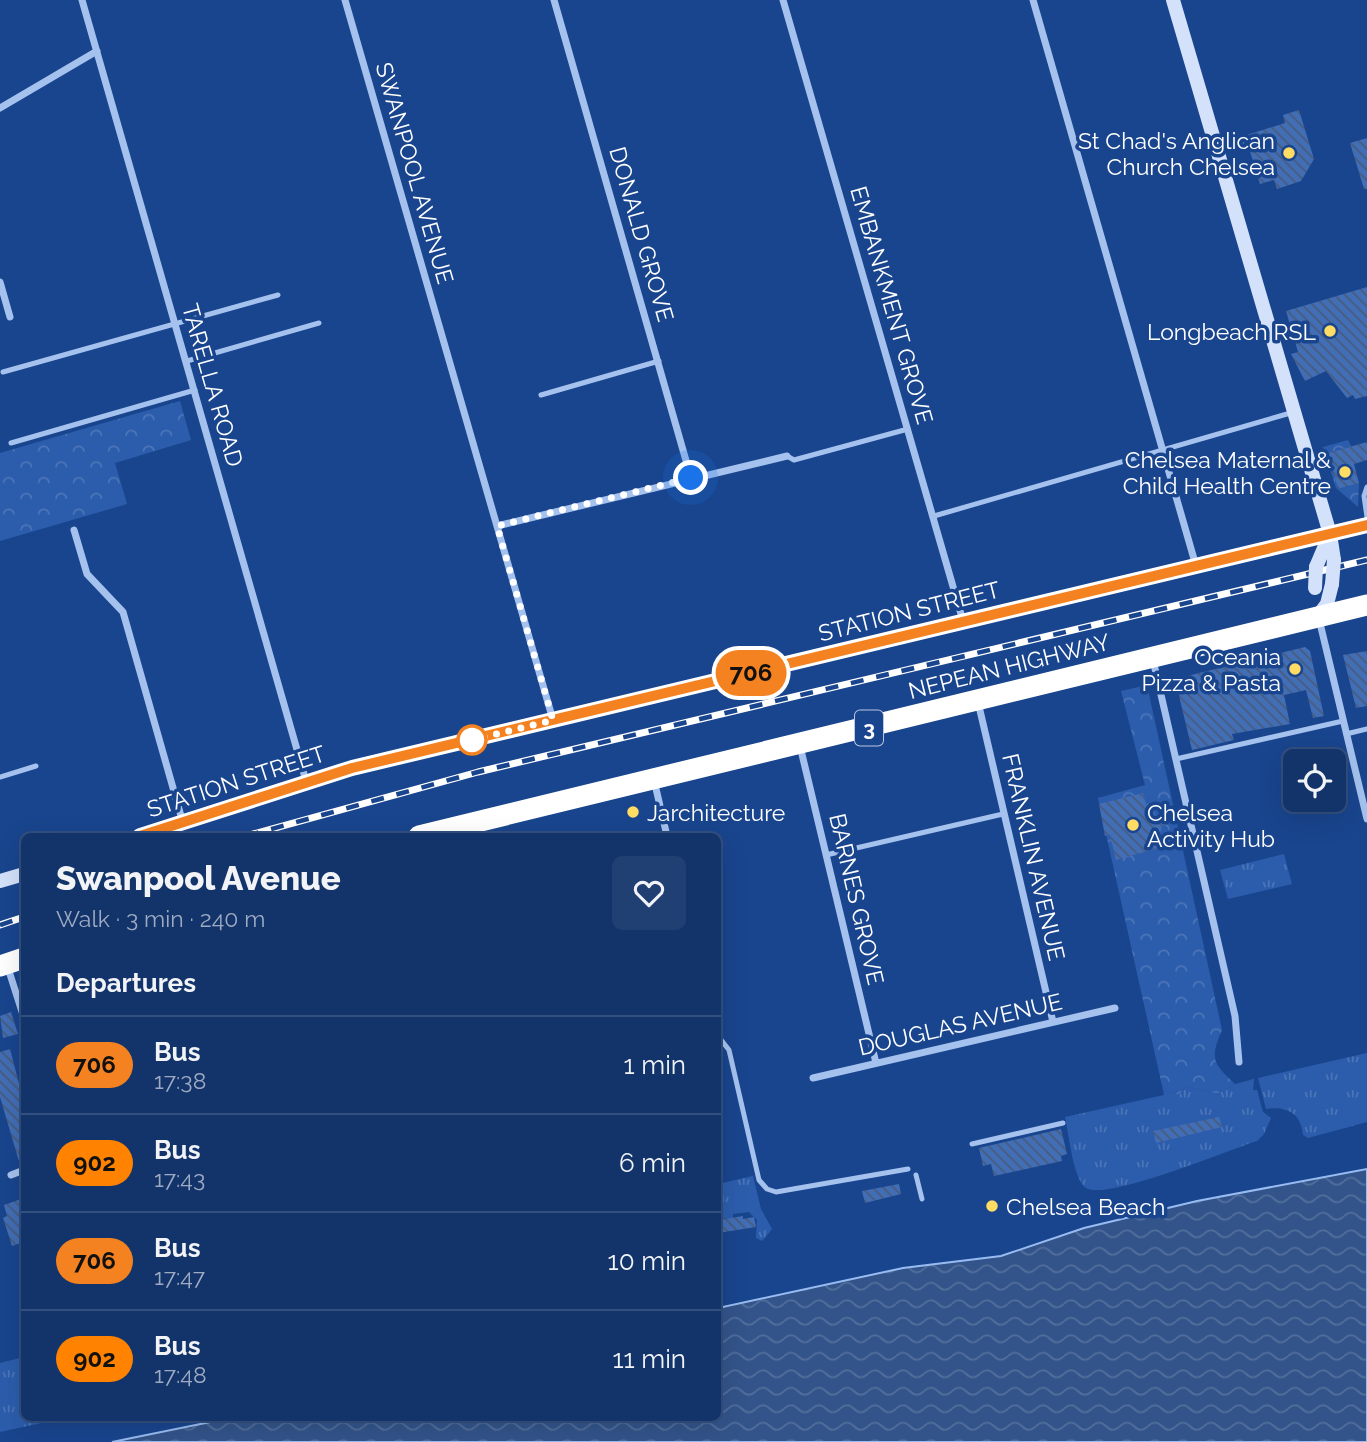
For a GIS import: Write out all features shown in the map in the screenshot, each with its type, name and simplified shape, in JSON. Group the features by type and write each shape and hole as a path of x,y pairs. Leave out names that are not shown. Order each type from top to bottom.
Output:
{"highway":[{"name":"NEPEAN HIGHWAY","path":"431,833 978,702 1367,605"}],"street":[{"name":"TARELLA ROAD","path":"82,0 306,781"},
{"name":"SWANPOOL AVENUE","path":"345,0 553,720"},
{"name":"DONALD GROVE","path":"554,0 691,478"},
{"name":"EMBANKMENT GROVE","path":"783,0 964,621"},
{"path":"1033,0 1196,566"},
{"path":"1173,0 1330,534 1334,560 1332,584 1327,604 1318,616"},
{"path":"0,108 97,51"},
{"path":"0,282 10,317"},
{"path":"497,526 787,456"},
{"name":"STATION STREET","path":"150,833 306,781 1367,525"},
{"path":"74,530 87,575 123,612 183,823"},
{"path":"1330,534 1320,552 1314,588 1318,616 1367,820"},
{"path":"1153,657 1235,1016 1239,1062"},
{"name":"FRANKLIN AVENUE","path":"978,702 1053,1022"},
{"name":"BARNES GROVE","path":"800,745 876,1063"},
{"path":"654,779 666,833"},
{"path":"0,881 21,875"},
{"path":"10,963 21,1006"},
{"name":"DOUGLAS AVENUE","path":"813,1078 1115,1008"},
{"path":"11,1175 21,1171"}],"lane":[{"path":"3,372 278,295"},
{"path":"187,361 319,323"},
{"path":"541,395 659,362"},
{"path":"11,443 195,390"},
{"path":"934,516 1294,412"},
{"path":"787,456 794,460 908,429"},
{"path":"1367,487 1364,503 1367,517"},
{"path":"1176,760 1343,721"},
{"path":"1346,734 1367,729"},
{"path":"0,777 36,766"},
{"path":"826,855 1003,814"},
{"path":"721,1040 729,1050 758,1173 764,1187 776,1192 908,1169"},
{"path":"972,1144 1063,1123"},
{"path":"916,1175 922,1199"}],"green space":[{"path":"180,401 191,440 115,463 127,504 0,541 0,453"},
{"path":"1348,440 1358,459 1353,460 1349,447 1328,453 1338,489 1359,483 1358,507 1336,488 1323,447"},
{"path":"1147,685 1222,1030 1215,1060 1235,1084 1217,1094 1186,1086 1179,1095 1163,1090 1098,798 1145,785 1121,691"},
{"path":"1284,854 1292,884 1228,899 1220,870"},
{"path":"1367,1053 1367,1122 1308,1138 1303,1135 1295,1115 1279,1108 1266,1109 1258,1078"},
{"path":"1254,1079 1253,1090 1257,1090 1263,1112 1271,1118 1264,1134 1257,1141 1168,1173 1118,1187 1098,1190 1086,1188 1082,1183 1075,1166 1065,1117 1164,1095 1163,1090 1179,1095 1186,1086 1217,1094 1235,1084"},
{"path":"753,1176 761,1209 772,1229 762,1241 756,1238 757,1220 749,1212 733,1214 733,1219 721,1218 721,1183"},
{"path":"21,1358 21,1421 50,1421 0,1432 0,1363"}],"water":[{"path":"1367,1169 1367,1442 112,1442 215,1421 721,1421 721,1307 903,1268 1001,1256 1084,1228 1197,1201"}],"building":[{"path":"1299,110 1314,159 1301,181 1277,189 1274,180 1260,184 1249,148 1244,149 1240,137 1285,123 1283,115"},
{"path":"1367,138 1367,189 1364,189 1350,143"},
{"name":"Longbeach RSL","path":"1367,287 1367,396 1355,399 1353,395 1347,398 1326,371 1305,381 1291,354 1298,352 1286,311"},
{"name":"Chelsea Maternal & Child Health Centre","path":"1367,442 1367,460 1354,464 1359,483 1338,489 1328,453"},
{"path":"1305,647 1310,651 1324,716 1313,718 1306,690 1284,695 1290,724 1232,734 1234,740 1192,750 1175,679"},
{"path":"1367,651 1367,706 1356,708 1343,655"},
{"name":"Chelsea Activity Hub","path":"1143,793 1146,804 1152,802 1155,816 1166,815 1160,833 1162,847 1116,860 1110,835 1105,836 1099,804"},
{"path":"11,1012 18,1034 3,1038 0,1016"},
{"path":"10,1049 21,1091 20,1165 0,1097 0,1052"},
{"path":"1219,1117 1222,1127 1156,1143 1153,1131"},
{"path":"1061,1129 1067,1154 1061,1156 1062,1161 994,1176 991,1164 983,1166 979,1148"},
{"path":"899,1184 901,1194 865,1203 862,1191"},
{"path":"21,1199 21,1243 12,1246 3,1218 7,1216 4,1205"},
{"path":"754,1217 756,1227 721,1233 721,1220"}],"railway":[{"path":"257,833 478,772 1367,560"},
{"path":"0,925 21,918"}],"bus line":[{"name":"706","path":"149,833 352,768 1367,525"}],"place":[{"name":"St Chad's Anglican Church Chelsea","path":"1289,153"},
{"name":"Longbeach RSL","path":"1330,331"},
{"name":"Chelsea Maternal & Child Health Centre","path":"1345,472"},
{"name":"Oceania Pizza & Pasta","path":"1295,669"},
{"name":"Jarchitecture","path":"633,812"},
{"name":"Chelsea Activity Hub","path":"1133,825"},
{"name":"Chelsea Beach","path":"992,1206"}],"route":[{"path":"472,740 553,720 497,526 691,478"}]}
